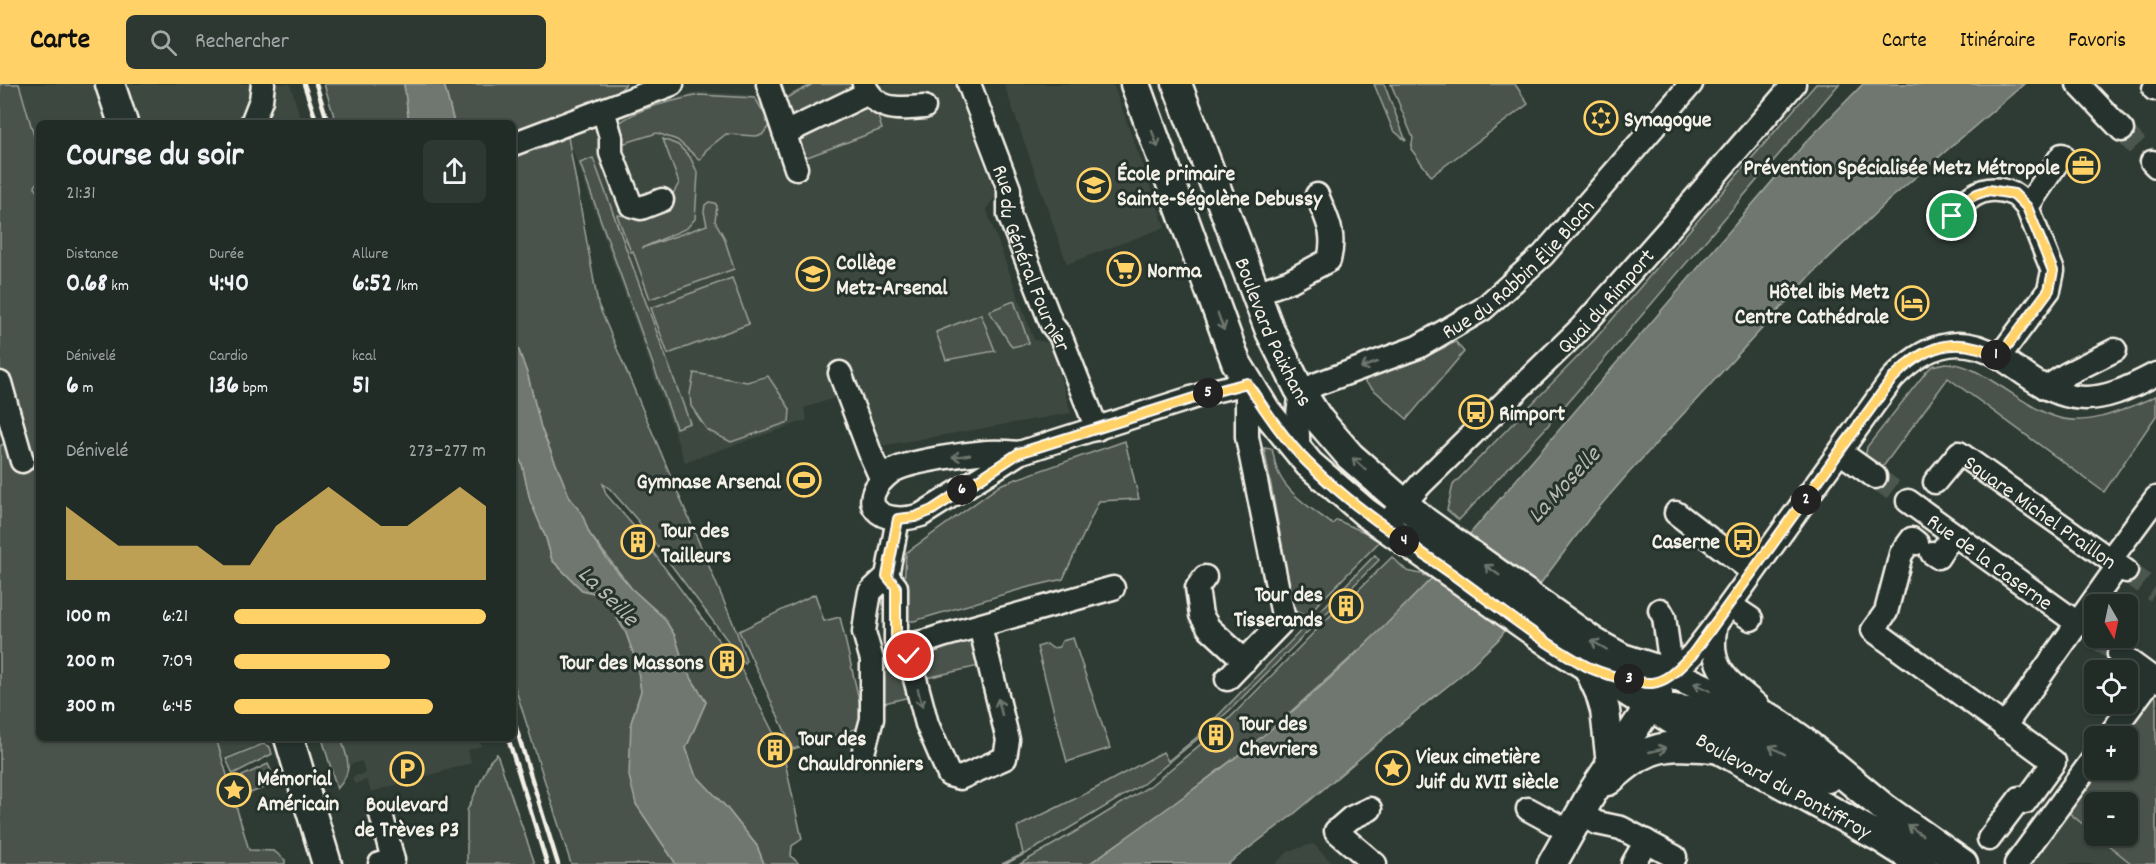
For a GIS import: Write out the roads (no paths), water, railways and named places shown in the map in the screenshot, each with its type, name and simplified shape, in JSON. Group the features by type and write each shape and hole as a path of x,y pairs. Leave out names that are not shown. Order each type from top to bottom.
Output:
{"main road":[{"path":"92,84 103,120"},
{"path":"110,84 122,120"},
{"name":"Boulevard Paixhans","path":"1135,84 1230,347 1247,383 1266,411 1300,455 1337,489 1384,526 1416,548 1533,615"},
{"name":"Boulevard Paixhans","path":"1178,84 1270,331 1301,393 1324,426 1350,456 1533,615"},
{"path":"1247,383 1285,364"},
{"name":"Boulevard du Pontiffroy","path":"1533,615 1588,667 1648,706 1717,748 1881,838 1922,864"},
{"name":"Boulevard du Pontiffroy","path":"1533,615 1613,653 1672,674 1772,719 1803,741 1884,808 1963,864"},
{"path":"1588,667 1605,710 1611,764"},
{"name":"Boulevard du Pontiffroy","path":"1588,667 1651,683 1672,674"},
{"path":"1551,864 1611,764 1648,706 1672,674"},
{"name":"Boulevard du Pontiffroy","path":"1648,706 1696,712 1748,735 1884,808"},
{"path":"288,741 332,864"},
{"path":"288,741 308,864"},
{"path":"1581,813 1648,752 1674,747 1717,748"},
{"path":"316,824 327,864"}],"street":[{"path":"248,84 247,99 252,120"},
{"path":"252,120 261,100 263,84"},
{"path":"516,143 672,84"},
{"path":"768,84 796,168"},
{"name":"Rue du Général Fournier","path":"969,84 1009,189 1010,215 1013,225 1052,325 1060,335 1097,429"},
{"name":"Rue du Rabbin Élie Bloch","path":"1301,393 1317,384 1418,347 1482,309 1544,255 1691,84"},
{"name":"Quai du Rimport","path":"1384,526 1403,503 1581,328 1794,84"},
{"path":"2078,84 2122,130"},
{"path":"784,133 866,89 880,105 902,109 924,107"},
{"path":"603,110 611,137 611,153 631,206 640,208 662,200"},
{"path":"2027,207 2062,155"},
{"path":"1946,226 1963,201 1989,190 2014,194 2027,207 2053,271 2049,290 1999,357"},
{"path":"1256,293 1290,281 1329,260 1333,244 1317,195"},
{"path":"1672,674 1692,655 1716,624 1892,379 1907,363 1922,353 1951,344 1978,348 1999,357 2046,388 2076,398 2109,395 2156,374"},
{"path":"2046,388 2067,374 2115,350"},
{"path":"840,373 882,480"},
{"path":"0,383 22,461"},
{"path":"1019,453 987,452 909,464 893,471 878,484 873,494 874,505 879,514 884,517 898,519 915,517 932,510 1019,453 1247,383"},
{"name":"Boulevard Paixhans","path":"1227,679 1284,620 1247,437 1247,383"},
{"path":"1300,455 1296,435 1301,393"},
{"path":"1840,452 1875,477"},
{"name":"Square Michel Praillon","path":"1935,482 1959,453 2118,566"},
{"path":"2004,727 2118,566 2156,498"},
{"name":"Rue de la Caserne","path":"1908,501 2073,620"},
{"path":"1676,513 1754,572"},
{"path":"864,749 872,719 872,660 864,632 867,609 870,591 887,576 898,519"},
{"path":"1953,534 1938,557 1912,538 1901,554 1886,612 1873,630 2054,762 2025,802 2020,798 1989,839"},
{"path":"887,576 896,587 896,641 901,644 909,656 927,724 949,775 960,778 1005,758 1008,740 980,626"},
{"path":"1205,577 1197,588 1201,615 1209,628 1245,661"},
{"path":"901,644 916,643 1113,588"},
{"path":"1730,604 1751,619"},
{"path":"1660,610 1664,617 1672,674"},
{"path":"1716,624 1713,639 1716,662 1724,677 1772,719"},
{"path":"2117,726 2154,679 2119,654"},
{"path":"2016,864 2084,772"},
{"path":"1370,809 1351,818 1336,831 1375,864"},
{"path":"1528,809 1581,813 1597,823 1621,828 1675,857"},
{"path":"380,864 393,860 381,814"},
{"path":"1633,864 1646,842"}],"water":[{"path":"404,84 444,84 453,120 409,120"},
{"name":"La Moselle","path":"1863,84 2024,84 1889,200 1815,271 1627,475 1589,519 1498,640 1459,677 1294,814 1228,864 1089,864 1200,784 1287,716 1351,659 1432,578 1805,143"},
{"name":"La Seille","path":"516,342 528,376 541,428 570,498 582,514 589,533 607,559 632,589 664,618 675,636 685,668 706,702 686,748 695,774 726,807 757,846 764,864 676,864 636,804 629,776 631,723 641,691 637,664 626,633 612,609 598,594 582,590 552,560 546,538 530,500 522,464 516,451"}],"tunnel":[{"path":"2122,130 2152,162"},
{"path":"1875,477 1908,501"},
{"path":"2126,571 2156,592"},
{"path":"2111,648 2119,654"}],"railway":[{"path":"304,84 316,120"},
{"path":"316,84 327,120"},
{"path":"516,728 558,864"},
{"path":"509,741 547,864"}],"place":[{"name":"Synagogue","path":"1601,118"},
{"name":"Prévention Spécialisée Metz Métropole","path":"2083,166"},
{"name":"École primaire Sainte-Ségolène Debussy","path":"1094,185"},
{"name":"Norma","path":"1124,269"},
{"name":"Collège Metz-Arsenal","path":"813,274"},
{"name":"Hôtel ibis Metz Centre Cathédrale","path":"1912,303"},
{"name":"Rimport","path":"1476,412"},
{"name":"Gymnase Arsenal","path":"804,480"},
{"name":"Caserne","path":"1743,540"},
{"name":"Tour des Tailleurs","path":"638,542"},
{"name":"Tour des Tisserands","path":"1346,606"},
{"name":"Tour des Massons","path":"727,661"},
{"name":"Tour des Chevriers","path":"1216,735"},
{"name":"Tour des Chauldronniers","path":"775,750"},
{"name":"Vieux cimetière Juif du XVII siècle","path":"1393,768"},
{"name":"Boulevard de Trèves P3","path":"407,769"},
{"name":"Mémorial Américain","path":"234,790"}]}
